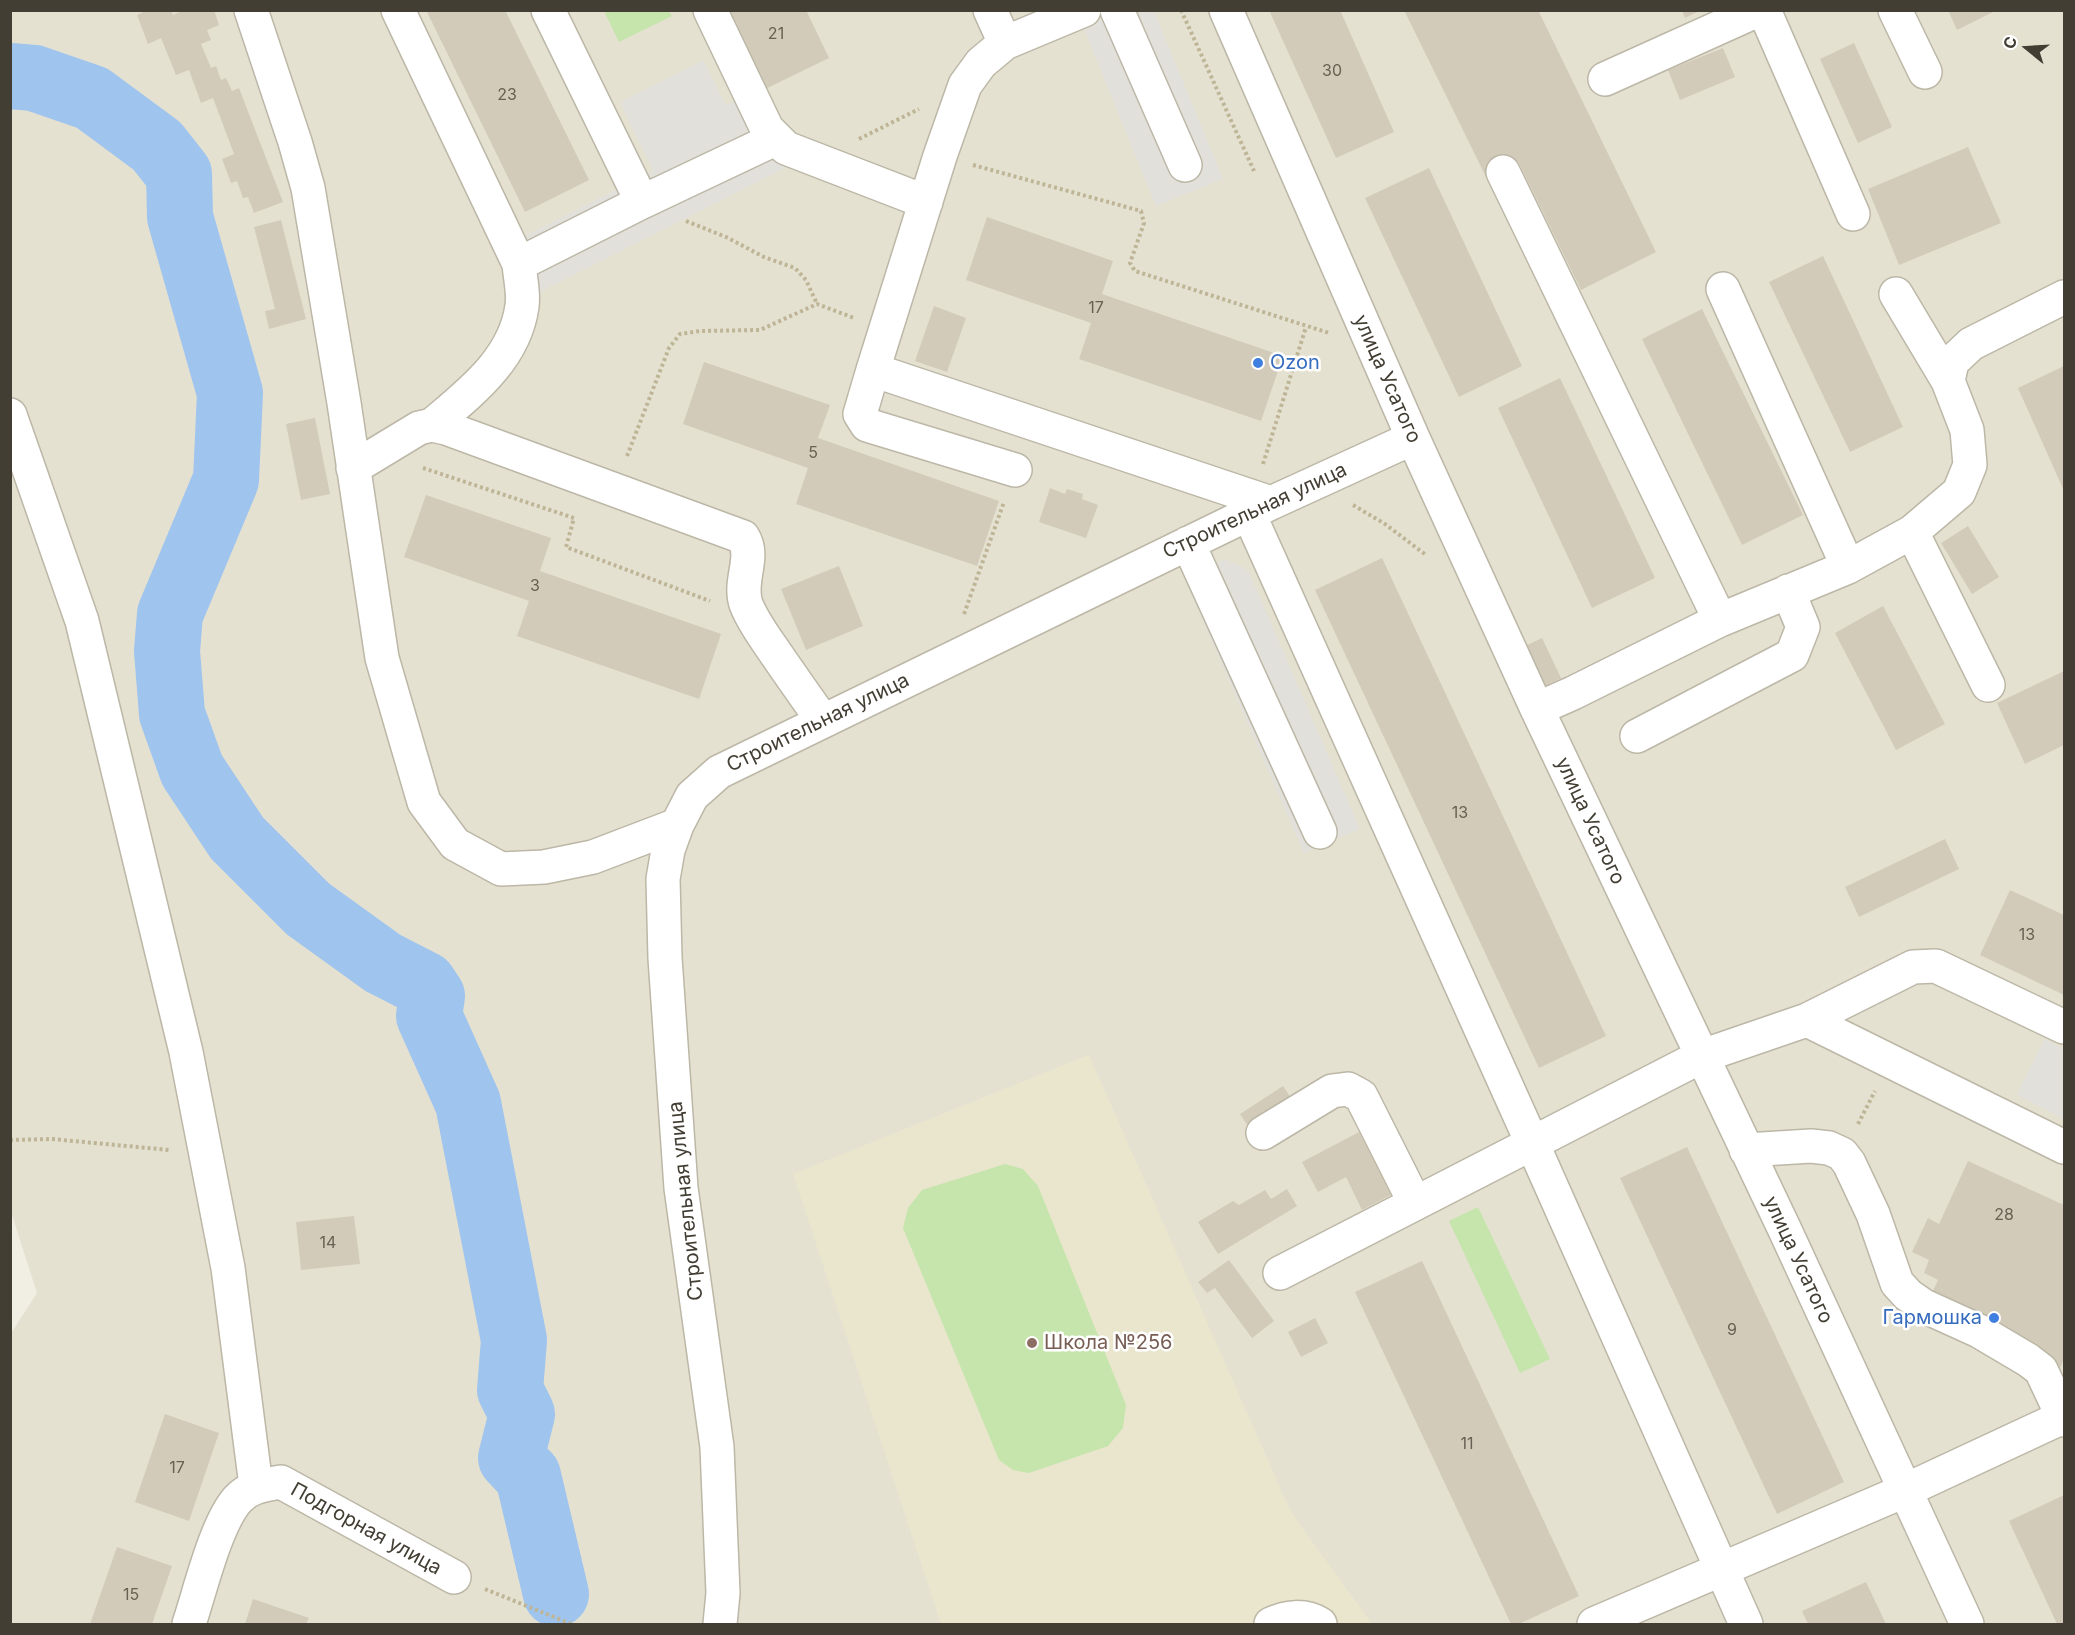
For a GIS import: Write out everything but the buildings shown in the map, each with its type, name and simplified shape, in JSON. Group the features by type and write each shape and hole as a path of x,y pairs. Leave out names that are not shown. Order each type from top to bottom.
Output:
{"street":[{"path":"251,10 308,188 365,460 382,658 424,802 455,844 501,868 544,867 593,857 677,825"},
{"path":"398,10 519,264 523,305 515,333 501,360 471,392 432,425"},
{"path":"548,10 642,202"},
{"path":"710,10 767,129 775,139 786,148 926,202"},
{"path":"990,10 1005,42"},
{"path":"1015,470 867,425 860,414 940,156 965,85 981,63 1005,42 1084,10"},
{"path":"1116,10 1185,165"},
{"name":"улица Усатого","path":"1227,10 1413,438 1537,709 1967,1624"},
{"path":"1605,79 1758,10"},
{"path":"1764,10 1853,214"},
{"path":"1895,10 1925,72"},
{"path":"519,264 775,139"},
{"path":"1503,172 1720,620"},
{"path":"1723,289 1848,567"},
{"path":"1537,709 1720,620 1848,567 1912,532 1959,492 1970,465 1967,430 1948,381 1896,294"},
{"path":"1948,381 1952,362 1971,344 2064,297"},
{"path":"873,370 1257,504 1533,1145 1746,1624"},
{"path":"10,415 82,621 186,1052 228,1268 256,1486 239,1497 224,1518 189,1624"},
{"path":"365,460 419,428 432,425 446,428 743,537 748,544 742,588 746,605 759,628 823,721"},
{"name":"Строительная улица","path":"720,1624 723,1593 717,1447 681,1188 665,958 663,879 668,850 677,825 692,796 719,772 1188,543 1257,504 1312,484 1413,438"},
{"path":"1912,532 1988,685"},
{"path":"1188,543 1320,832"},
{"path":"1636,736 1792,655 1803,627 1788,591"},
{"path":"1280,1273 1533,1145 1702,1056 1807,1020 1913,967 1936,966 2064,1028"},
{"path":"1807,1020 2064,1147"},
{"path":"1263,1133 1332,1091 1348,1089 1361,1096 1415,1203"},
{"path":"1594,1624 1904,1491 2064,1418 2053,1372 1979,1331 1924,1306 1897,1284 1873,1214 1849,1162 1842,1154 1829,1148 1811,1146 1746,1150"},
{"name":"Подгорная улица","path":"256,1486 281,1482 454,1577"},
{"path":"1270,1624 1298,1617 1320,1624"}],"path":[{"path":"817,160 965,85"},
{"path":"940,156 1141,211 1144,223 1130,263 1135,271 1329,334"},
{"path":"642,202 726,237 764,257 795,268 806,280 817,304"},
{"path":"614,490 669,348 680,334 700,331 760,330 817,304 885,329"},
{"path":"1257,504 1306,327"},
{"path":"365,460 574,518 566,548 717,603"},
{"path":"948,659 1015,470"},
{"path":"1312,484 1378,520 1427,556"},
{"path":"1842,1154 1890,1061"},
{"path":"10,1140 52,1139 206,1154"},
{"path":"512,1600 571,1624"}],"shaded area":[{"path":"11,11 2064,11 2064,1624 11,1624 10,1335 37,1293 10,1209"},
{"path":"1109,11 1154,11 1223,179 1156,206 1081,22"},
{"path":"703,60 726,105 754,91 791,165 540,292 515,241 653,171 620,102"},
{"path":"1225,559 1248,570 1360,829 1304,853 1184,577"},
{"path":"2044,1039 2064,1049 2064,1119 2017,1095"},
{"name":"Школа №256","path":"1089,1055 1291,1512 1372,1624 941,1624 793,1174"}],"green space":[{"path":"604,11 669,11 672,16 619,42"},
{"path":"1005,1164 1023,1169 1038,1186 1126,1405 1123,1428 1108,1446 1029,1473 1013,1470 999,1460 903,1228 908,1208 922,1190"},
{"path":"1478,1207 1550,1359 1520,1373 1449,1221"}],"waterway":[{"path":"10,76 34,78 92,98 157,146 179,174 180,217 230,393 226,480 170,614 167,651 172,714 192,770 237,838 308,909 383,963 424,984 432,996 429,1016 468,1103 514,1340 510,1390 522,1414 511,1458 528,1476 556,1594"}],"place":[{"name":"Ozon","path":"1258,363"},
{"name":"Гармошка","path":"1994,1318"},
{"name":"Школа №256","path":"1032,1343"}]}
